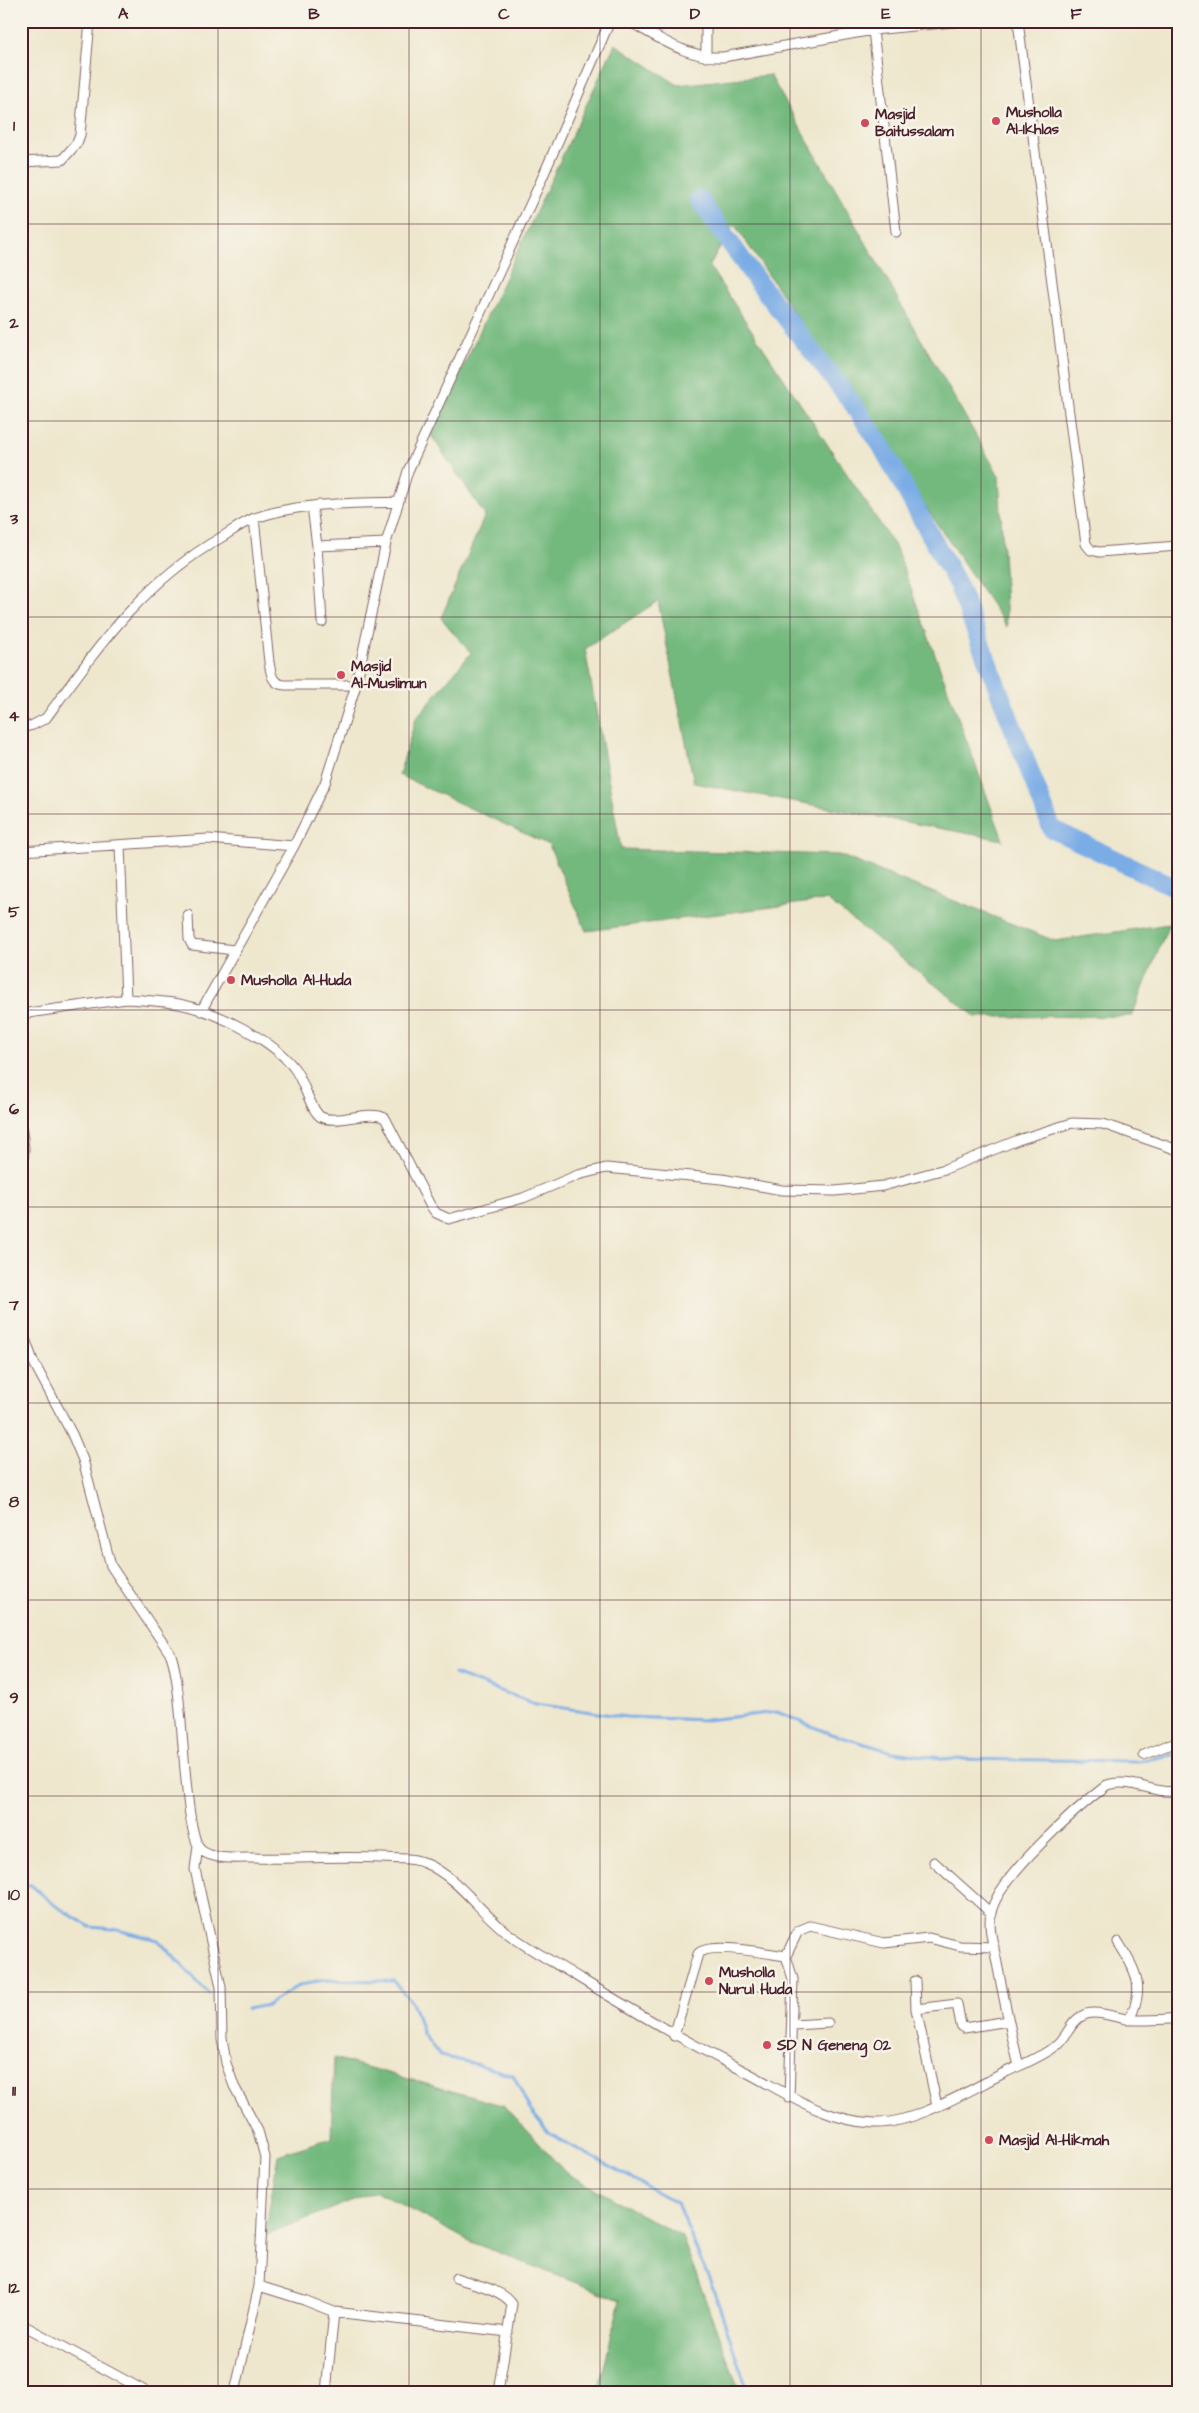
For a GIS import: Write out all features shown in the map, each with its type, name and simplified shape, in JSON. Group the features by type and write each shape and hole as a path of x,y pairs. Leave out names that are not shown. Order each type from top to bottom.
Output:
{"street":[{"path":"21,162 62,160 77,143 90,21"},
{"path":"201,1011 294,846 325,783 356,684 386,543 408,471 540,183 610,21"},
{"path":"628,21 688,52 706,57 723,57 873,30 963,21"},
{"path":"706,21 706,57"},
{"path":"1018,21 1086,544 1090,550 1099,552 1178,546"},
{"path":"873,30 896,232"},
{"path":"21,728 34,725 46,718 103,640 149,590 205,547 254,518 312,506 398,502"},
{"path":"312,506 317,546 322,622"},
{"path":"254,518 269,662 273,679 277,684 285,685 356,684"},
{"path":"317,546 386,543"},
{"path":"21,851 208,839 294,846"},
{"path":"120,845 126,999"},
{"path":"188,915 189,939 192,945 234,950"},
{"path":"21,1014 126,999 181,1004 248,1030 287,1059 305,1086 313,1108 320,1116 329,1118 376,1116 385,1118 430,1205 436,1213 448,1219 523,1198 578,1175 606,1168 722,1179 782,1190 835,1191 883,1186 945,1169 1018,1140 1072,1123 1103,1124 1178,1150"},
{"path":"21,1123 24,1149 21,1192"},
{"path":"21,1328 33,1361 72,1434 83,1460 111,1566 171,1655 175,1666 181,1706 192,1834 198,1846 209,1854 233,1858 361,1857 422,1862 453,1881 511,1936 674,2036 760,2079 789,2098 829,2114 874,2123 894,2122 937,2106 1019,2066 1057,2046 1082,2016 1101,2014 1129,2020 1178,2018"},
{"path":"1144,1755 1178,1741"},
{"path":"1019,2066 1008,2021 994,1947 991,1913 1002,1888 1067,1818 1107,1785 1141,1784 1166,1791 1178,1791"},
{"path":"198,1846 195,1870 216,1957 221,1987 222,2038 226,2063 234,2086 258,2131 265,2157 259,2286 235,2392"},
{"path":"934,1862 991,1913"},
{"path":"789,2098 793,2024 793,1979 786,1956 798,1931 810,1926 884,1943 929,1938 960,1946 994,1947"},
{"path":"1118,1942 1134,1968 1138,1982 1138,1999 1129,2020"},
{"path":"674,2036 698,1954 702,1950 716,1948 786,1956"},
{"path":"915,1982 916,2009 937,2106"},
{"path":"916,2009 957,2004 964,2028 1008,2021"},
{"path":"793,2024 828,2024"},
{"path":"456,2278 496,2292 509,2300 512,2306 498,2392"},
{"path":"259,2286 304,2300 334,2312 508,2332"},
{"path":"326,2392 334,2312"},
{"path":"21,2324 147,2392"}],"green space":[{"path":"615,44 678,85 770,75 999,476 1007,627 734,224 709,266 896,548 1003,840 694,783 658,601 585,649 621,849 839,855 1055,941 1169,924 1132,1016 976,1017 827,900 586,931 549,845 399,775 416,718 471,653 441,618 485,515 431,435"},
{"path":"334,2058 505,2106 565,2172 682,2237 740,2392 598,2392 620,2300 471,2242 376,2191 265,2235 278,2155 331,2138"}],"waterway":[{"path":"699,199 755,278 853,404 881,445 958,585 1052,829 1178,889"},
{"path":"454,1674 536,1704 626,1717 706,1720 777,1712 831,1734 893,1752 949,1759 1138,1761 1172,1755"},
{"path":"21,1885 31,1885 56,1906 90,1927 113,1929 158,1940 209,1994"},
{"path":"247,2009 268,2005 296,1987 319,1980 394,1981 413,2004 423,2034 440,2056 513,2075 530,2110 550,2134 677,2203 714,2291 748,2392"}],"place":[{"name":"Musholla Al-Ikhlas","path":"996,121"},
{"name":"Masjid Baitussalam","path":"865,123"},
{"name":"Masjid Al-Muslimun","path":"341,675"},
{"name":"Musholla Al-Huda","path":"231,980"},
{"name":"Musholla Nurul Huda","path":"709,1981"},
{"name":"SD N Geneng 02","path":"767,2045"},
{"name":"Masjid Al-Hikmah","path":"989,2140"}]}
